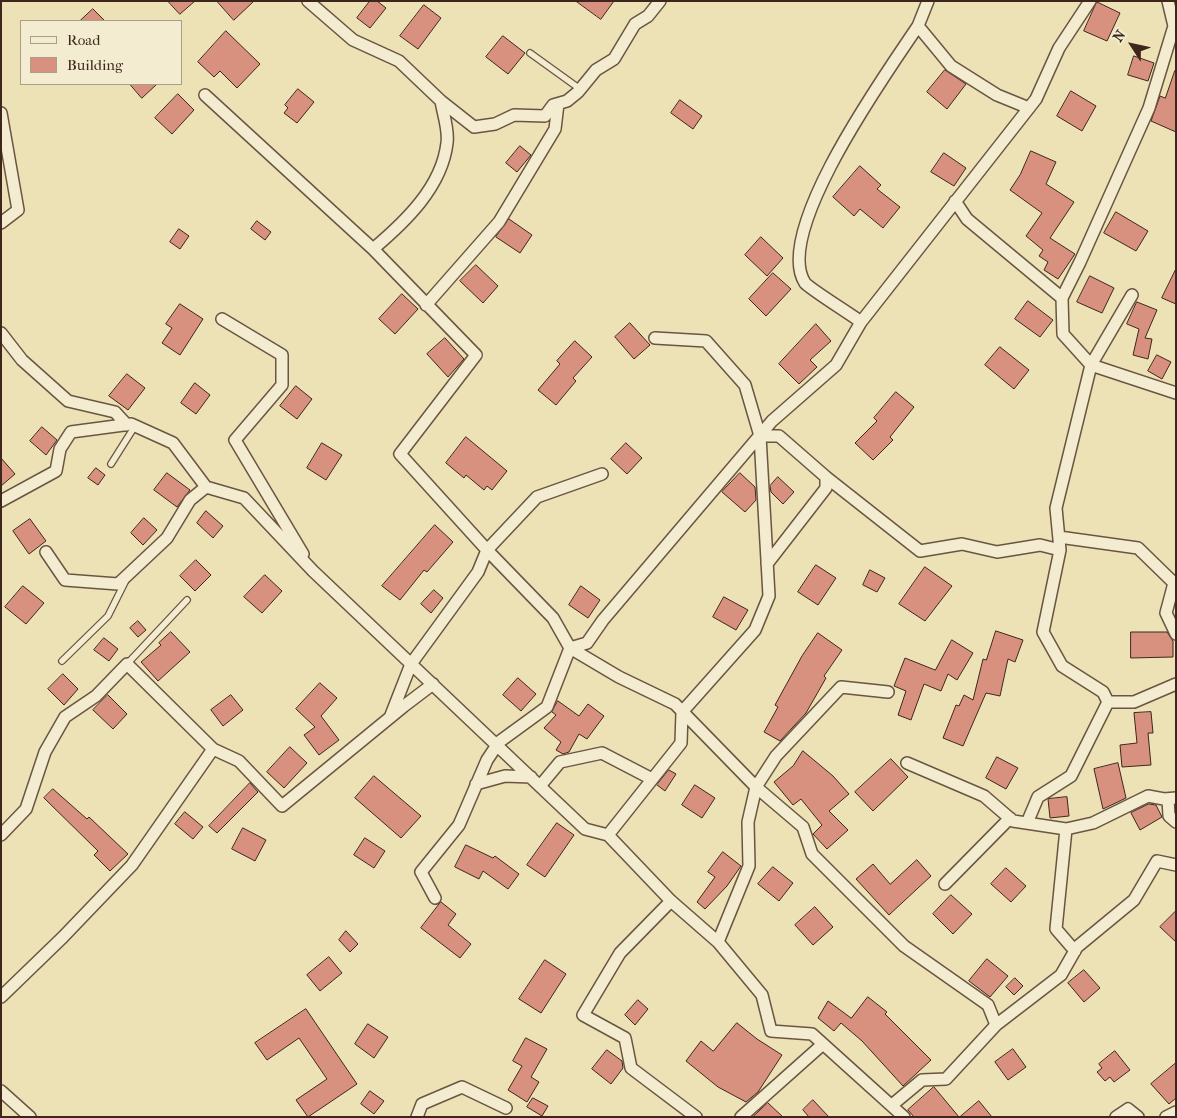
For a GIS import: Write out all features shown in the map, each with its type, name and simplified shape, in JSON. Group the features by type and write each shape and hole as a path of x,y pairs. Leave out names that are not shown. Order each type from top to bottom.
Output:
{"street":[{"path":"308,1 353,40 399,61 441,101 474,127 495,124 514,115 545,116 553,105 567,102 596,70 614,59 635,24 648,16 660,1"},
{"path":"861,322 805,283 799,260 810,210 836,153 918,26 928,1"},
{"path":"570,648 587,643 603,620 772,421 836,365 861,322 1036,99 1059,48 1090,1"},
{"path":"1168,1 1174,16 1174,26 1148,108 1080,262 1062,298 1063,334 1091,365 1176,393"},
{"path":"918,26 951,66 997,95 1029,108"},
{"path":"205,95 373,249 476,355 400,454 487,550 553,618 570,648 619,677 675,704 756,787 803,827 812,854 904,946 988,1005 996,1025"},
{"path":"373,249 399,227 422,200 438,175 448,142 441,101"},
{"path":"426,304 499,222 555,129 558,104"},
{"path":"1,113 18,210 1,223"},
{"path":"955,201 966,219 1062,298"},
{"path":"1108,702 1103,692 1062,666 1043,632 1060,550 1056,508 1091,365 1132,295"},
{"path":"222,319 282,355 282,384 235,440 313,571"},
{"path":"1,333 22,360 68,401 115,412 131,425 173,443 206,487 244,498 313,571 585,829 608,835 671,901 718,942 762,995 771,1031 812,1034 904,1117"},
{"path":"608,835 681,743 682,712 754,630 769,596 760,436 745,384 706,340 655,338"},
{"path":"1,501 56,471 60,449 71,432 131,425"},
{"path":"760,436 779,436 826,477 920,551 962,544 997,552 1040,545 1060,550"},
{"path":"391,716 411,664 478,572 487,550 537,497 602,474"},
{"path":"768,564 826,488 826,477"},
{"path":"46,552 65,580 118,584 167,538 190,500 206,487"},
{"path":"1059,537 1138,548 1175,582 1166,613 1176,634"},
{"path":"435,898 421,872 459,825 487,760 497,745 547,707 570,648"},
{"path":"1,835 26,810 45,752 65,717 96,696 127,664 213,749 239,761 282,806 391,716 433,684"},
{"path":"1108,702 1134,702 1176,684"},
{"path":"718,942 750,866 748,822 756,787 776,756 841,687 888,692"},
{"path":"1027,823 1038,797 1071,776 1108,702"},
{"path":"1,996 63,937 132,865 213,749"},
{"path":"540,786 560,762 602,753 652,780"},
{"path":"907,763 984,796 1010,818 1027,823 1066,829 1093,823 1148,796 1172,798 1170,816 1176,822"},
{"path":"476,784 505,776 531,777"},
{"path":"945,884 1010,818"},
{"path":"1066,829 1056,929 1075,951"},
{"path":"892,1105 922,1080 946,1079 996,1025 1062,975 1075,951 1134,900 1156,861 1176,864"},
{"path":"671,901 620,953 584,1015 625,1038 631,1068 696,1117"},
{"path":"741,1117 823,1044"},
{"path":"418,1117 422,1104 462,1087 506,1108"},
{"path":"1,1091 30,1117"},
{"path":"1116,1117 1128,1109 1138,1117"},
{"path":"1166,1117 1176,1112"}],"lane":[{"path":"530,53 580,89"},
{"path":"111,464 131,425"},
{"path":"62,661 108,616 128,575"},
{"path":"127,664 187,600"}],"building":[{"path":"168,1 195,1 180,14"},
{"path":"217,1 254,1 234,20"},
{"path":"370,1 377,1 386,8 370,28 357,18"},
{"path":"576,1 614,1 601,19"},
{"path":"1097,2 1120,13 1107,41 1084,31"},
{"path":"424,5 441,18 418,49 400,36"},
{"path":"93,9 104,20 81,20"},
{"path":"226,31 260,64 237,88 220,71 214,77 198,62"},
{"path":"503,36 525,53 508,74 486,57"},
{"path":"1134,56 1154,63 1148,81 1128,75"},
{"path":"945,70 966,84 947,109 927,92"},
{"path":"1175,71 1176,132 1151,121 1160,96 1165,98"},
{"path":"131,85 156,85 142,98"},
{"path":"298,89 314,102 297,123 284,113 288,108 285,105"},
{"path":"1071,91 1096,106 1082,131 1057,116"},
{"path":"178,94 194,110 172,134 155,118"},
{"path":"680,100 702,116 693,129 671,113"},
{"path":"520,146 531,155 517,172 506,163"},
{"path":"1031,151 1056,162 1046,184 1074,202 1050,238 1075,254 1058,279 1044,270 1048,262 1039,256 1043,250 1026,236 1042,213 1010,190 1020,175"},
{"path":"944,153 966,168 954,186 931,172"},
{"path":"860,166 881,185 877,189 900,207 883,228 860,209 854,216 833,197"},
{"path":"1116,212 1148,231 1136,251 1104,233"},
{"path":"509,219 532,235 520,253 496,237"},
{"path":"257,221 271,232 265,240 251,229"},
{"path":"179,229 189,236 180,249 170,242"},
{"path":"761,237 783,258 767,276 745,255"},
{"path":"476,265 498,286 483,303 460,281"},
{"path":"1176,269 1176,304 1162,298"},
{"path":"773,273 791,289 766,316 749,299"},
{"path":"1090,276 1114,288 1102,313 1077,302"},
{"path":"402,294 418,309 395,334 379,319"},
{"path":"1028,301 1053,320 1040,337 1015,319"},
{"path":"1137,302 1157,310 1145,338 1152,339 1148,359 1133,355 1139,329 1127,324"},
{"path":"180,304 203,319 180,355 162,343 172,328 166,324"},
{"path":"630,323 650,345 634,359 615,337"},
{"path":"816,324 831,341 810,360 817,367 799,384 779,364"},
{"path":"445,338 464,359 448,377 427,354"},
{"path":"575,341 592,357 573,378 576,381 556,405 538,390 560,364 557,361"},
{"path":"1000,347 1029,370 1014,389 985,365"},
{"path":"1157,355 1171,362 1162,379 1148,371"},
{"path":"127,374 145,388 128,410 109,396"},
{"path":"195,383 210,395 196,414 181,403"},
{"path":"296,386 312,399 297,419 280,406"},
{"path":"896,392 914,407 890,437 893,440 873,460 855,443 877,421 874,418"},
{"path":"42,427 57,440 46,455 30,441"},
{"path":"466,437 507,471 492,490 487,486 484,490 466,475 464,478 446,463"},
{"path":"322,443 342,455 326,480 307,468"},
{"path":"626,443 642,458 627,474 611,459"},
{"path":"1,458 15,474 1,486"},
{"path":"96,468 105,475 98,485 88,478"},
{"path":"167,473 190,490 177,507 154,490"},
{"path":"740,473 755,487 756,500 745,512 722,492"},
{"path":"778,477 794,492 783,504 771,492 770,486"},
{"path":"206,511 223,526 213,538 197,523"},
{"path":"144,518 157,530 143,545 131,533"},
{"path":"30,519 46,541 29,554 13,531"},
{"path":"435,525 453,542 427,572 424,570 400,600 382,586"},
{"path":"196,560 211,575 195,591 180,576"},
{"path":"816,565 836,578 818,605 798,592"},
{"path":"925,567 952,586 925,621 899,604"},
{"path":"870,570 885,578 877,592 863,585"},
{"path":"265,575 282,591 262,613 244,597"},
{"path":"23,586 44,603 26,624 5,607"},
{"path":"581,586 600,600 588,618 569,605"},
{"path":"434,590 443,598 431,613 421,604"},
{"path":"724,597 748,610 736,630 713,617"},
{"path":"138,621 146,630 138,637 130,628"},
{"path":"996,631 1023,640 1015,662 1008,659 1000,696 986,693 963,746 943,738 956,705 959,706 964,695 973,700 983,659 986,660"},
{"path":"171,632 190,652 158,681 141,662 161,645 159,643"},
{"path":"1131,632 1167,632 1173,641 1173,657 1131,658"},
{"path":"818,633 842,650 824,676 826,678 806,713 780,741 764,732 778,707 775,705 802,656"},
{"path":"104,638 118,649 109,661 94,650"},
{"path":"952,640 973,653 957,680 948,674 941,691 924,684 911,720 898,715 906,691 894,686 905,658 935,670"},
{"path":"63,674 78,689 64,705 48,689"},
{"path":"518,678 536,694 521,711 503,695"},
{"path":"320,683 337,698 321,716 339,740 319,755 304,735 315,727 296,709"},
{"path":"108,695 127,714 113,729 93,710"},
{"path":"231,695 243,710 223,726 211,710"},
{"path":"558,701 579,716 588,704 604,716 587,739 579,734 569,752 563,754 556,750 561,742 544,728 556,715 552,712"},
{"path":"1151,712 1153,733 1148,733 1151,765 1122,767 1120,745 1137,743 1134,713"},
{"path":"290,747 307,763 284,788 267,772"},
{"path":"803,751 833,776 849,794 829,811 848,830 827,849 813,834 822,825 801,799 793,805 774,782 793,766"},
{"path":"997,757 1018,768 1006,789 986,778"},
{"path":"891,759 908,777 873,811 855,792"},
{"path":"1118,763 1126,798 1103,809 1094,769"},
{"path":"669,770 676,774 665,791 657,785"},
{"path":"374,776 421,816 401,838 355,798"},
{"path":"250,783 258,792 217,833 209,826"},
{"path":"695,785 715,798 702,818 682,805"},
{"path":"53,789 87,819 89,817 128,854 110,871 94,855 98,851 44,798"},
{"path":"1067,797 1069,816 1050,818 1048,799"},
{"path":"1149,804 1156,805 1162,817 1140,830 1131,813"},
{"path":"185,812 203,827 193,839 175,824"},
{"path":"557,823 574,835 545,877 527,865"},
{"path":"243,828 266,840 255,861 232,849"},
{"path":"365,838 385,851 374,868 354,855"},
{"path":"466,845 493,858 495,856 519,874 508,889 483,871 479,879 455,867"},
{"path":"723,852 741,866 727,886 705,909 697,902 715,877 708,872"},
{"path":"917,860 931,876 889,915 856,879 873,864 890,884"},
{"path":"773,867 793,883 779,901 758,884"},
{"path":"1006,868 1026,886 1011,902 991,884"},
{"path":"951,895 972,914 953,934 933,914"},
{"path":"441,902 456,914 448,925 471,944 460,958 421,928"},
{"path":"815,907 833,927 813,945 795,925"},
{"path":"1176,911 1176,942 1160,927"},
{"path":"346,931 358,944 350,952 339,940"},
{"path":"329,957 342,973 320,991 307,975"},
{"path":"987,959 1008,976 990,997 969,981"},
{"path":"545,960 566,974 541,1013 519,999"},
{"path":"1084,970 1100,988 1084,1002 1068,983"},
{"path":"1015,978 1023,986 1014,995 1006,987"},
{"path":"868,997 887,1012 885,1014 931,1060 903,1086 862,1041 841,1023 834,1031 818,1018 828,1001 851,1018"},
{"path":"638,1000 648,1009 635,1025 625,1015"},
{"path":"306,1009 357,1084 308,1117 296,1100 327,1079 299,1038 267,1060 255,1043"},
{"path":"737,1023 782,1055 758,1092 746,1102 718,1087 686,1061 701,1041 713,1051"},
{"path":"368,1024 388,1037 374,1058 355,1044"},
{"path":"526,1038 547,1049 531,1077 539,1082 527,1102 508,1090 522,1066 513,1061"},
{"path":"1013,1049 1026,1067 1008,1080 995,1062"},
{"path":"607,1050 622,1061 623,1068 611,1084 592,1069"},
{"path":"1115,1051 1130,1070 1114,1082 1110,1077 1105,1081 1097,1072 1102,1068 1099,1064"},
{"path":"1176,1063 1176,1098 1169,1104 1151,1084"},
{"path":"934,1087 959,1117 914,1117 908,1110"},
{"path":"370,1091 384,1101 374,1114 361,1104"},
{"path":"533,1098 548,1106 542,1116 527,1107"},
{"path":"813,1100 829,1117 809,1117 803,1110"},
{"path":"979,1101 992,1117 960,1117"},
{"path":"768,1103 783,1117 753,1117"}]}
